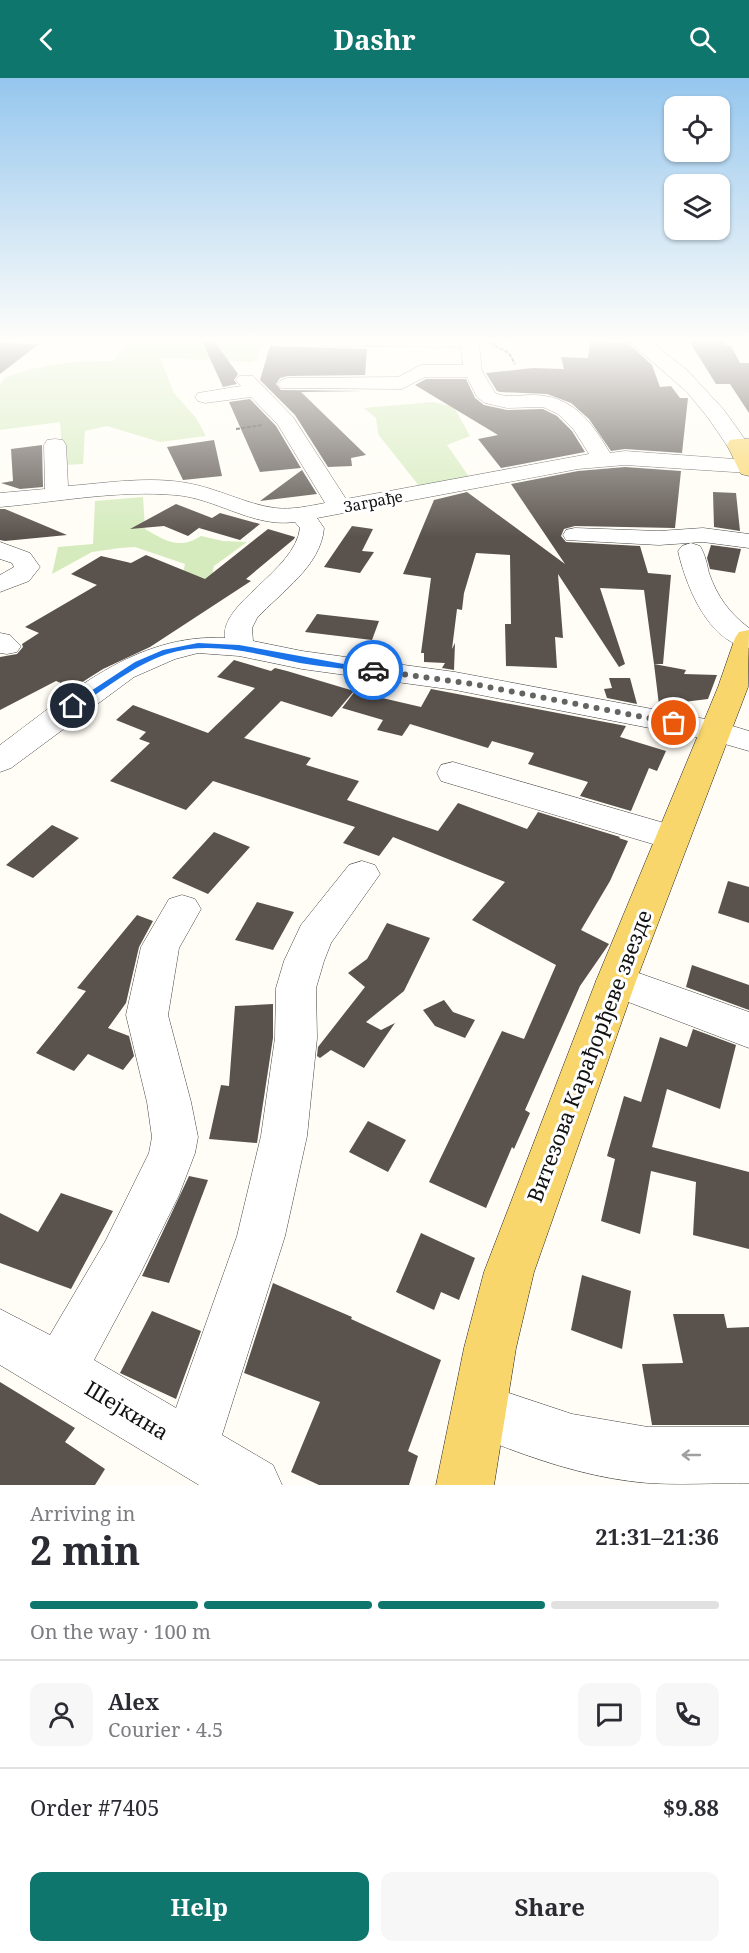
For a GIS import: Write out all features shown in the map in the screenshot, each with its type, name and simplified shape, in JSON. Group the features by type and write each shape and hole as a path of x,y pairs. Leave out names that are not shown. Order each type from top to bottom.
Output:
{"main road":[{"path":"744,445 748,468"},
{"name":"Витезова Карађорђеве звезде","path":"465,1485 490,1348 509,1272 616,981 673,838 732,736 749,639"}],"street":[{"path":"272,407 286,421 315,464 340,508"},
{"path":"561,407 582,425 603,459"},
{"path":"712,407 744,445"},
{"path":"55,445 57,496"},
{"name":"Заграђе","path":"0,500 143,488 174,488 278,515 302,515 551,465 603,459 648,459 748,468"},
{"path":"239,647 237,629 246,614 300,558 310,544 313,535 312,528 302,515"},
{"path":"575,534 659,538 703,535 749,541"},
{"path":"0,550 21,558 27,567 20,576 0,584"},
{"path":"691,551 696,575 707,602 729,627 749,639"},
{"path":"0,761 73,706 138,663 166,652 198,645 239,647 302,660 476,685 732,736"},
{"path":"453,773 673,838"},
{"path":"190,1448 261,1236 284,1136 296,1038 296,988 304,961 315,936 362,874"},
{"path":"60,1369 123,1257 162,1179 172,1153 175,1137 169,1101 147,1015 160,947 182,909"},
{"path":"616,981 749,1030"},
{"name":"Шејкина","path":"0,1335 253,1485"},
{"path":"479,1410 572,1442 637,1453 749,1455"}],"green space":[{"path":"0,407 186,407 196,418 206,436 160,442 107,426 85,431 83,464 63,465 60,422 0,430"},
{"path":"454,407 470,436 447,445 472,481 423,491 378,434 376,418 364,408"},
{"path":"143,497 145,529 166,540 179,543 201,536 223,541 247,542 214,566 211,579 204,583 183,572 185,564 135,547 92,552 52,574 58,547 93,544 95,501"}],"building":[{"path":"231,407 257,407 276,426 301,468 260,472"},
{"path":"287,407 316,407 366,455 351,458 352,466 328,467 295,415"},
{"path":"451,407 492,407 507,410 543,409 557,416 572,431 585,452 501,468 478,439 498,435"},
{"path":"575,407 687,407 682,453 625,449 611,451 589,419"},
{"path":"214,440 222,476 183,480 167,447"},
{"path":"42,445 43,487 20,489 1,483 13,481 11,449"},
{"path":"625,467 681,471 675,528 575,526 564,529 561,536 566,542 640,546 648,573 671,575 663,664 654,664 644,590 600,588 625,664 619,667 558,574 563,638 555,637 557,668 506,666 505,624 511,624 510,555 476,553 464,593 462,610 457,609 452,649 455,643 454,670 442,668 445,663 424,662 424,653 421,653 431,578 403,574 434,500 467,492 565,564 511,484 578,471"},
{"path":"302,470 317,494 260,501"},
{"path":"713,492 736,493 740,531 714,527"},
{"path":"176,504 212,518 220,513 260,524 240,540 199,528 207,522 188,536 164,526 130,529"},
{"path":"0,509 5,509 67,535 0,540"},
{"path":"352,526 373,529 362,551 374,552 360,573 324,567"},
{"path":"268,529 295,537 246,579 251,581 150,647 103,669 73,688 56,681 0,710 0,657 17,654 23,647 22,644 39,633 25,627 97,585 71,574 101,556 131,563 146,555 205,579"},
{"path":"711,545 741,549 735,573 710,569 707,558"},
{"path":"317,614 379,621 372,640 305,632"},
{"path":"234,660 271,671 275,668 287,671 354,691 332,717 281,701 244,738 311,758 306,765 359,781 347,800 438,831 458,803 527,829 538,812 628,841 610,881 581,930 609,944 580,986 525,1110 530,1113 514,1149 512,1147 486,1208 429,1182 502,1031 524,1039 556,965 472,920 505,882 393,837 379,856 343,843 355,827 213,781 186,810 110,781 150,743 139,739 146,732 116,720 133,705 208,733 255,688 217,677"},
{"path":"654,664 686,670 684,674 717,675 708,699 659,705"},
{"path":"609,678 630,678 637,704 607,698 604,689 612,688"},
{"path":"362,682 384,688 378,697 421,707 431,689 626,726 620,737 666,751 657,771 649,768 631,811 580,796 588,782 528,764 534,753 492,741 488,748 410,724 402,736 377,730 383,720 342,708"},
{"path":"52,825 79,838 33,878 6,865"},
{"path":"214,832 250,847 208,894 172,878"},
{"path":"728,881 749,887 749,923 718,913"},
{"path":"257,902 294,912 273,950 235,940"},
{"path":"137,915 153,921 139,947 126,1003 108,1028 129,1036 134,1056 123,1070 88,1054 74,1071 36,1053 86,991 77,988"},
{"path":"387,923 430,938 404,991 366,1022 381,1030 395,1023 364,1068 331,1050 320,1058 317,1056 318,1047 365,987 348,973 367,959"},
{"path":"692,965 749,985 749,1010 686,987"},
{"path":"444,1000 453,1012 475,1020 465,1038 435,1026 423,1010"},
{"path":"273,1004 273,1038 257,1143 209,1139 221,1085 229,1086 235,1006"},
{"path":"693,1029 736,1045 720,1109 667,1089 652,1147 749,1172 749,1249 693,1235 696,1182 651,1171 640,1234 601,1221 615,1159 607,1156 624,1096 641,1102 660,1037 687,1047"},
{"path":"368,1121 406,1140 388,1172 349,1152"},
{"path":"189,1176 208,1180 169,1283 142,1276"},
{"path":"61,1193 113,1211 71,1289 0,1263 0,1213 38,1232"},
{"path":"421,1233 475,1258 459,1300 441,1292 434,1310 396,1292"},
{"path":"582,1275 631,1291 622,1349 571,1330"},
{"path":"273,1283 352,1317 351,1319 441,1360 408,1451 418,1456 409,1485 319,1485 291,1472 320,1402 244,1373"},
{"path":"152,1311 201,1331 176,1399 120,1373"},
{"path":"673,1314 724,1314 727,1328 749,1327 749,1425 652,1425 642,1364 683,1363"},
{"path":"0,1382 75,1428 65,1442 105,1469 95,1485 0,1485"}],"way so far":[{"path":"373,670 473,684 674,723"}],"route":[{"path":"73,706 138,663 166,652 198,645 239,647 302,660 373,670"}]}
